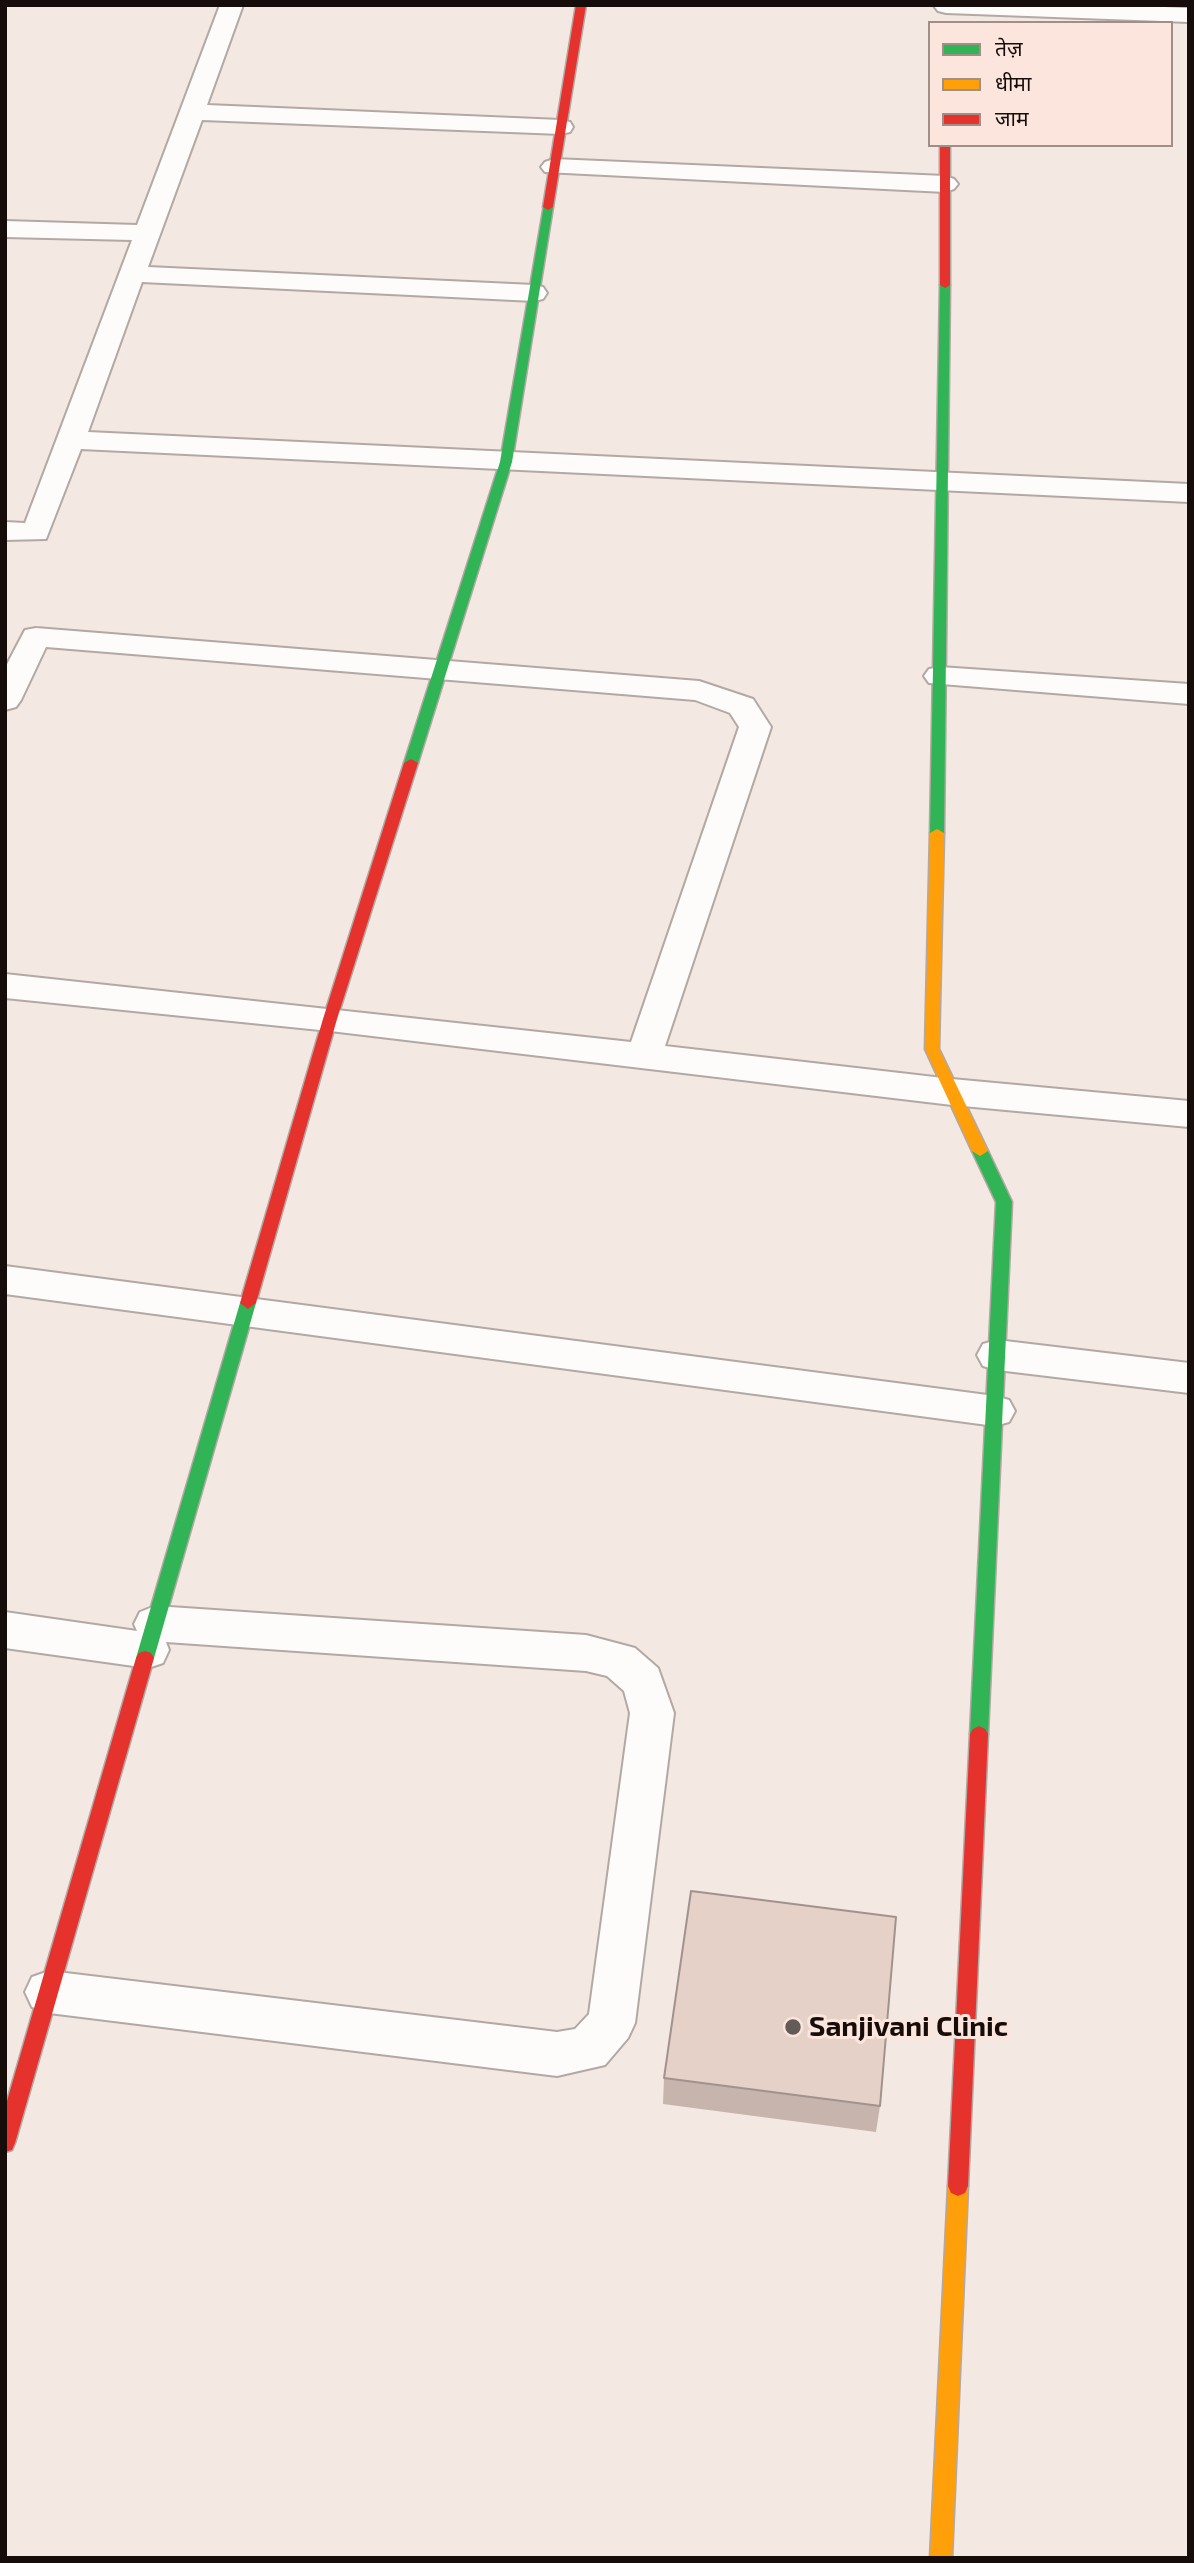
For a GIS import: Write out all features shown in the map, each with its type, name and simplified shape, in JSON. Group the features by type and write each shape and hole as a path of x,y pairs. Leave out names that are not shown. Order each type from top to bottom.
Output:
{"street":[{"path":"5,531 36,533 232,5"},
{"path":"9,2119 152,1637 330,1019 506,461 581,5"},
{"path":"946,5 1189,15"},
{"path":"192,112 561,127"},
{"path":"942,2558 1004,1202 932,1049 944,483 945,147"},
{"path":"555,167 945,184"},
{"path":"5,229 147,233"},
{"path":"132,274 534,293"},
{"path":"70,440 1189,493"},
{"path":"5,700 21,636 699,691 742,706 755,727 644,1056"},
{"path":"940,676 1189,694"},
{"path":"5,986 330,1019 952,1092 1189,1114"},
{"path":"5,1280 995,1411"},
{"path":"997,1355 1189,1378"},
{"path":"5,1630 586,1653 620,1661 643,1681 652,1713 611,2023 588,2049 557,2054 48,1992"}],"building":[{"path":"691,1891 896,1917 880,2106 664,2078"}],"traffic: fast":[{"path":"411,763 506,462 548,207"},
{"path":"937,833 945,285"},
{"path":"979,1734 1004,1202 980,1151"},
{"path":"145,1658 248,1303"}],"traffic: slow":[{"path":"937,833 932,1049 980,1151"},
{"path":"941,2558 958,2186"}],"traffic: jam":[{"path":"548,207 581,5"},
{"path":"945,147 945,285"},
{"path":"248,1303 330,1019 411,763"},
{"path":"5,2143 145,1658"},
{"path":"958,2186 979,1734"}],"place":[{"name":"Sanjivani Clinic","path":"793,2027"}]}
